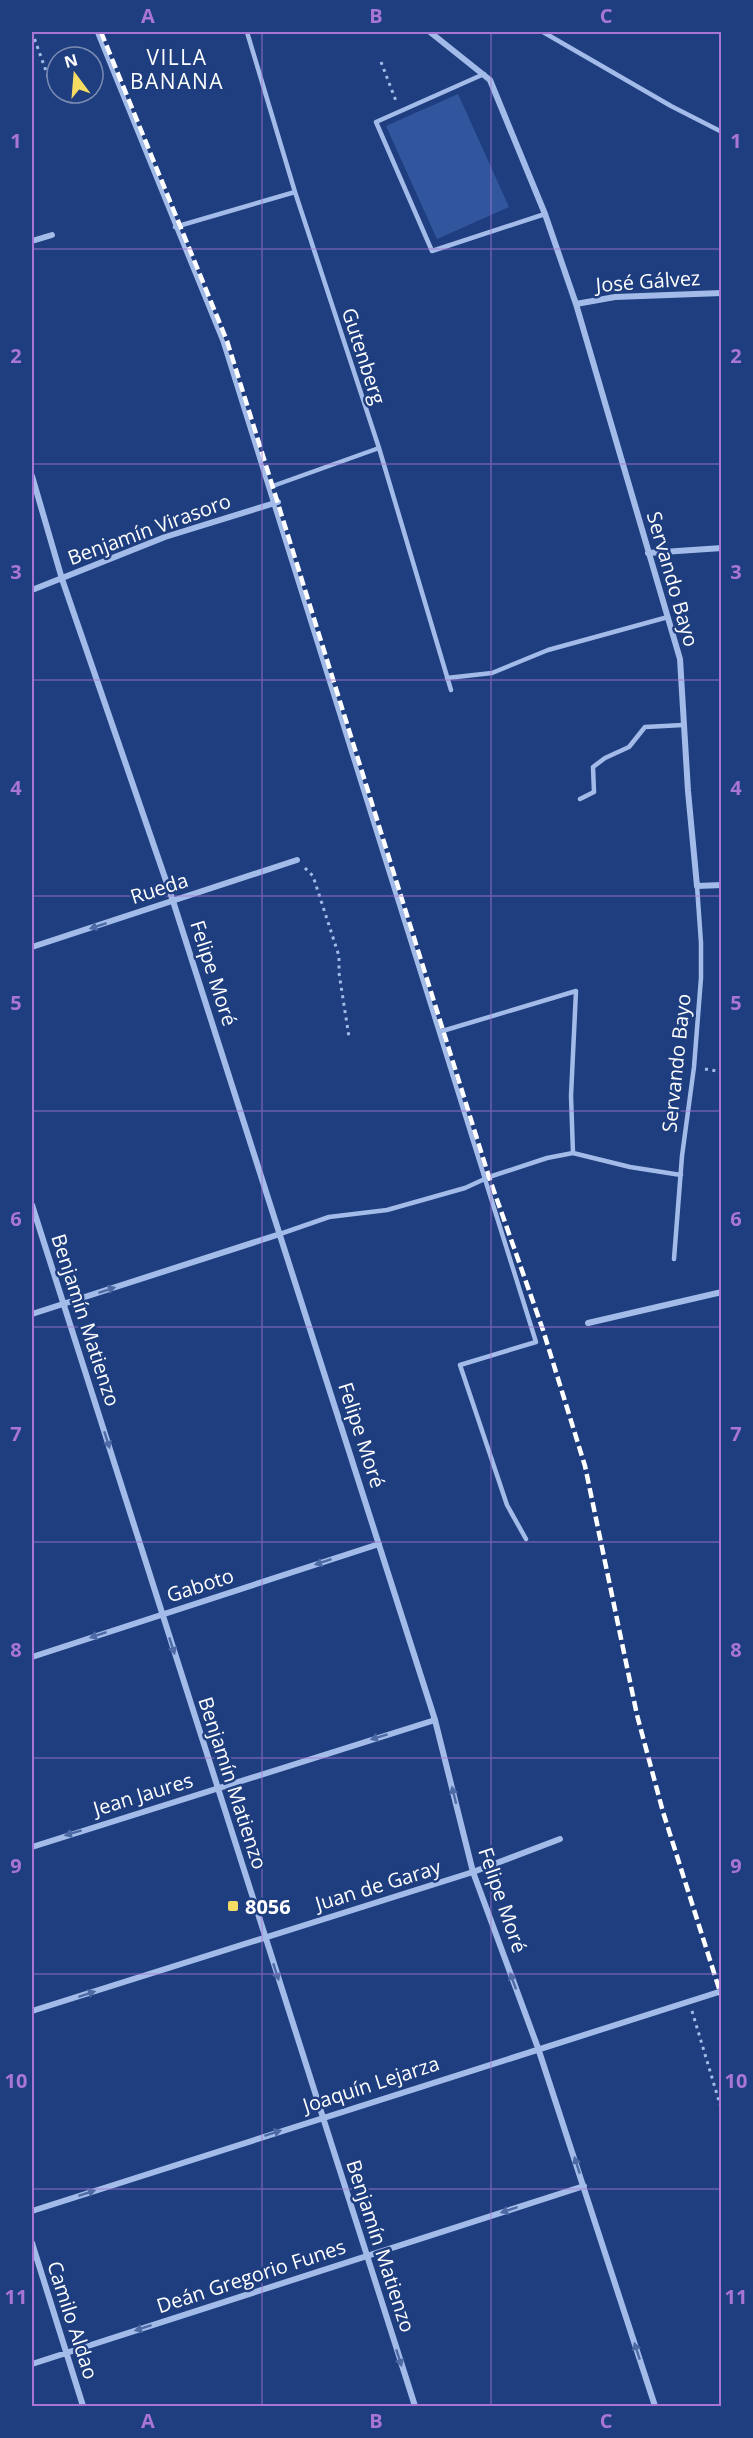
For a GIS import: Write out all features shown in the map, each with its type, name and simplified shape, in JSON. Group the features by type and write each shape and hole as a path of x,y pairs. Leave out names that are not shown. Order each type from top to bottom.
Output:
{"street":[{"name":"Servando Bayo","path":"430,32 490,80 545,214 576,304 680,659 683,725 697,886"},
{"path":"32,242 52,235"},
{"name":"José Gálvez","path":"576,304 615,297 722,293"},
{"name":"Felipe Moré","path":"32,476 62,579 173,901 435,1720 473,1872 538,2048 655,2406"},
{"name":"Benjamín Virasoro","path":"32,590 165,537 276,502"},
{"path":"648,553 722,548"},
{"name":"Rueda","path":"32,947 297,860"},
{"path":"697,886 722,885"},
{"name":"Benjamín Matienzo","path":"32,1205 415,2406"},
{"path":"32,1314 280,1234"},
{"path":"588,1323 722,1292"},
{"name":"Gaboto","path":"32,1656 379,1544"},
{"name":"Jean Jaures","path":"32,1846 435,1720"},
{"name":"Juan de Garay","path":"32,2011 473,1872 560,1839"},
{"name":"Joaquín Lejarza","path":"32,2211 722,1991"},
{"name":"Deán Gregorio Funes","path":"32,2364 584,2186"},
{"name":"Camilo Aldao","path":"32,2243 83,2406"}],"lane":[{"path":"97,32 223,342 276,502 536,1342 460,1365 507,1505 526,1539"},
{"name":"Gutenberg","path":"247,32 294,192 379,448 450,690"},
{"path":"543,32 671,106 722,132"},
{"path":"484,74 376,122 432,251 545,214"},
{"path":"175,227 294,192"},
{"path":"270,487 379,448"},
{"path":"447,678 492,673 548,650 668,616"},
{"path":"579,799 594,792 593,767 605,758 629,747 645,727 683,725"},
{"name":"Servando Bayo","path":"674,1259 694,1067 701,943 697,886"},
{"path":"439,1032 576,991 571,1096 573,1153"},
{"path":"280,1234 329,1216 387,1210 465,1188 547,1158 573,1153 630,1167 681,1175"}],"path":[{"path":"32,32 45,68"},
{"path":"381,62 399,111"},
{"path":"297,860 313,876 339,956 339,973 349,1038"},
{"path":"694,1067 722,1072"},
{"path":"688,2001 722,2111"}],"shaded area":[{"path":"458,94 509,207 437,239 386,126"}],"railway":[{"path":"101,32 227,341 489,1177 543,1330 585,1466 637,1715 663,1812 722,1998"}],"place":[{"name":"8056","path":"233,1906"}],"district":[{"name":"VILLA BANANA","path":"177,69"}]}
